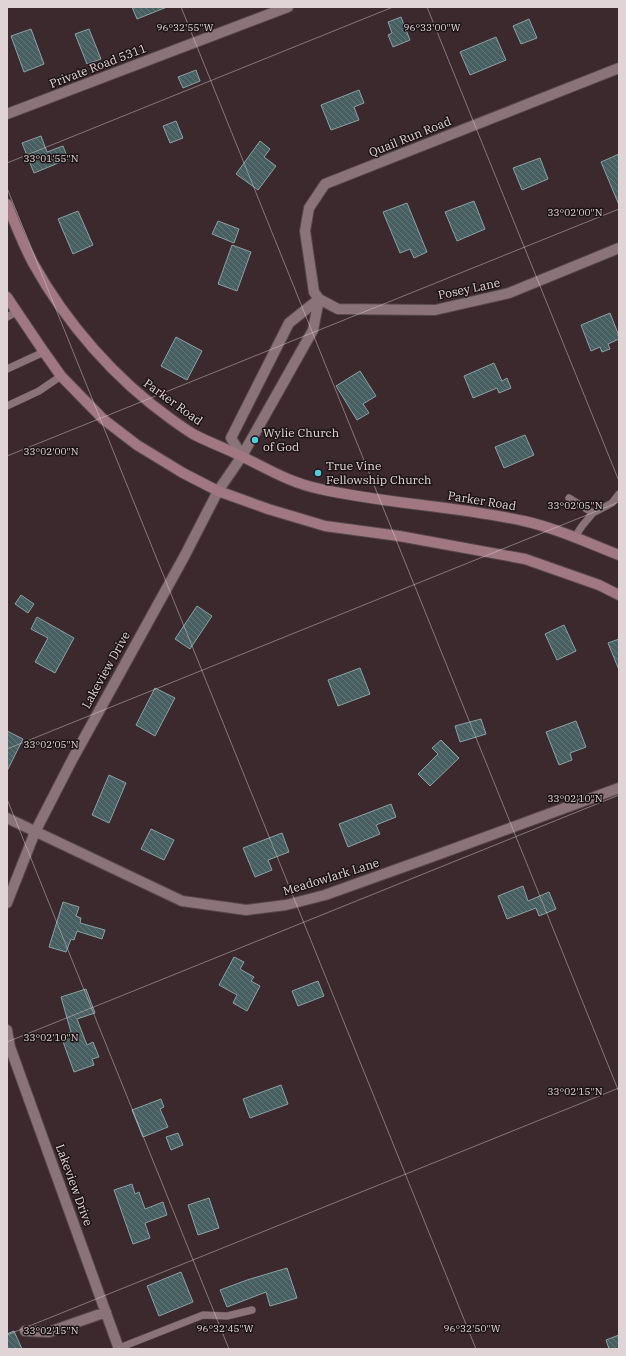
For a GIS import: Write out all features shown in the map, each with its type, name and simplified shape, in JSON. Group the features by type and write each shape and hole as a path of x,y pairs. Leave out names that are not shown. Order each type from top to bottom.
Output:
{"main road":[{"name":"Parker Road","path":"7,204 32,262 60,307 101,357 132,388 193,434 242,456 283,478 318,489 526,521 555,530 619,555"},
{"path":"7,297 61,376 103,419 137,445 183,473 218,491 268,509 325,526 399,536 525,559 593,582 619,595"}],"street":[{"name":"Private Road 5311","path":"7,114 288,7"},
{"name":"Quail Run Road","path":"319,299 314,292 305,231 309,208 325,184 619,68"},
{"name":"Posey Lane","path":"319,299 338,309 435,310 509,294 619,248"},
{"path":"319,299 313,330 242,456 231,438 289,323 319,299"},
{"name":"Lakeview Drive","path":"7,903 35,832 72,760 184,557 218,491 242,456"},
{"name":"Meadowlark Lane","path":"7,818 182,901 246,910 286,905 325,895 619,788"},
{"name":"Lakeview Drive","path":"7,1030 10,1047 119,1348"},
{"path":"25,1331 49,1332 106,1312"}],"lane":[{"path":"7,317 17,312"},
{"path":"7,369 44,352"},
{"path":"7,406 39,391 61,376"},
{"path":"595,546 575,538 582,526 594,513 616,504 619,494"},
{"path":"570,498 594,513"},
{"path":"119,1348 203,1315 227,1316 252,1310"}],"building":[{"path":"132,7 167,7 137,19"},
{"path":"401,17 410,40 393,47 388,35 392,33 388,22"},
{"path":"529,19 537,38 521,44 513,26"},
{"path":"31,29 44,64 24,72 11,36"},
{"path":"89,29 101,59 87,64 75,34"},
{"path":"496,37 506,60 470,75 460,52"},
{"path":"196,70 200,81 183,88 178,77"},
{"path":"359,90 364,103 354,107 359,120 331,130 321,105"},
{"path":"176,121 183,138 170,143 163,126"},
{"path":"41,136 47,152 63,146 68,159 34,173 22,143"},
{"path":"260,141 270,149 264,157 276,166 258,190 236,174"},
{"path":"619,154 619,205 601,162"},
{"path":"540,158 548,179 522,190 513,168"},
{"path":"474,201 485,229 457,241 445,212"},
{"path":"407,203 427,252 414,258 410,249 400,253 383,212"},
{"path":"78,211 93,245 73,254 58,219"},
{"path":"218,221 239,229 234,243 212,234"},
{"path":"232,245 251,252 237,291 218,284"},
{"path":"610,313 619,339 608,344 610,349 602,352 600,347 591,351 581,325"},
{"path":"176,337 202,351 187,380 161,366"},
{"path":"494,363 502,381 507,378 511,388 499,393 497,388 473,398 464,376"},
{"path":"360,371 376,396 363,404 369,413 357,420 336,386"},
{"path":"525,435 534,455 504,468 495,447"},
{"path":"21,595 34,604 28,613 15,604"},
{"path":"197,606 212,616 190,649 175,639"},
{"path":"37,617 74,638 55,673 35,662 48,638 31,629"},
{"path":"564,625 576,651 557,660 545,634"},
{"path":"619,639 619,670 608,643"},
{"path":"360,668 370,694 338,706 328,680"},
{"path":"155,688 175,698 155,736 136,725"},
{"path":"481,719 486,734 460,742 455,726"},
{"path":"576,721 586,747 570,753 572,760 559,765 546,732"},
{"path":"7,731 23,739 7,771"},
{"path":"441,740 459,758 430,786 418,774 438,754 432,748"},
{"path":"109,775 126,783 109,823 92,815"},
{"path":"391,804 396,817 376,825 380,834 348,847 339,824"},
{"path":"151,829 174,840 164,860 141,849"},
{"path":"282,833 289,852 268,860 272,870 255,877 243,848"},
{"path":"523,886 528,901 549,892 556,909 539,916 536,908 507,919 498,896"},
{"path":"63,902 79,907 76,916 81,918 80,923 105,930 102,939 77,931 74,940 71,939 66,952 49,947"},
{"path":"234,957 244,962 240,969 254,977 251,981 260,986 247,1011 233,1003 237,995 219,985"},
{"path":"318,981 324,996 298,1006 292,991"},
{"path":"86,989 95,1013 77,1019 87,1045 93,1042 99,1057 92,1059 94,1065 74,1072 61,1036 71,1032 61,997"},
{"path":"281,1085 288,1104 250,1118 243,1099"},
{"path":"161,1099 164,1107 160,1109 168,1127 143,1137 132,1110"},
{"path":"178,1133 183,1145 171,1150 166,1137"},
{"path":"132,1184 135,1194 139,1192 145,1209 163,1202 167,1215 145,1223 150,1238 133,1244 114,1190"},
{"path":"209,1198 219,1228 198,1235 188,1205"},
{"path":"287,1268 297,1298 270,1306 266,1292 227,1307 220,1290"},
{"path":"181,1272 193,1302 159,1316 147,1286"},
{"path":"14,1331 22,1349 7,1349 7,1334"},
{"path":"619,1335 619,1349 609,1349 606,1340"}],"place":[{"name":"Wylie Church of God","path":"255,440"},
{"name":"True Vine Fellowship Church","path":"318,473"}]}
